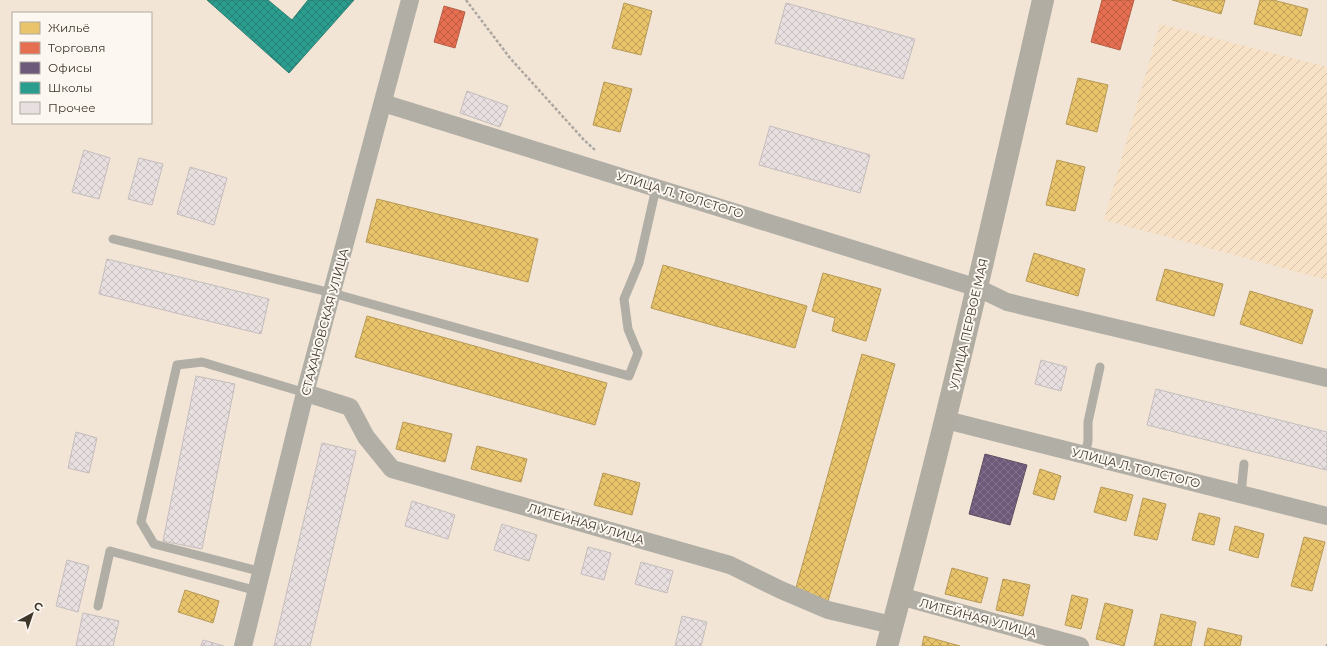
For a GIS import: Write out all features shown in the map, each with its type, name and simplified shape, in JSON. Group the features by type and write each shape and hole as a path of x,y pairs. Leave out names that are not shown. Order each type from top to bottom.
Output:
{"street":[{"name":"СТАХАНОВСКАЯ УЛИЦА","path":"243,646 306,393 410,0"},
{"name":"УЛИЦА ПЕРВОЕ МАЯ","path":"887,646 946,420 978,288 1043,0"},
{"name":"УЛИЦА Л. ТОЛСТОГО","path":"383,103 978,288 1007,302 1327,378"},
{"name":"ЛИТЕЙНАЯ УЛИЦА","path":"306,393 350,407 366,437 392,469 730,565 781,590 828,610 892,625"},
{"name":"УЛИЦА Л. ТОЛСТОГО","path":"946,420 1327,516"},
{"name":"ЛИТЕЙНАЯ УЛИЦА","path":"900,596 1080,646"}],"lane":[{"path":"113,239 332,293 630,376 638,353 628,329 624,299 639,263 656,188"},
{"path":"262,572 154,544 141,522 178,365 202,362 306,393"},
{"path":"1085,455 1088,441 1088,422 1100,367"},
{"path":"1241,494 1244,464"},
{"path":"98,606 110,551 257,591"}],"path":[{"path":"466,0 510,58 584,140 596,151"}],"shaded area":[{"path":"1160,24 1327,67 1327,280 1104,220"}],"building: Жильё":[{"path":"1172,0 1225,0 1221,14"},
{"path":"1260,0 1273,0 1308,9 1301,36 1254,24"},
{"path":"624,3 652,11 641,55 612,48"},
{"path":"1078,78 1108,85 1097,132 1066,124"},
{"path":"604,82 632,89 620,132 593,125"},
{"path":"1057,160 1085,167 1075,211 1046,205"},
{"path":"377,199 538,239 528,282 366,242"},
{"path":"1034,253 1085,269 1078,296 1026,281"},
{"path":"663,265 807,306 795,348 651,308"},
{"path":"1165,269 1223,284 1214,316 1156,300"},
{"path":"823,273 881,289 866,341 832,331 835,318 812,311"},
{"path":"1250,291 1313,310 1302,344 1240,324"},
{"path":"367,316 607,383 595,425 355,357"},
{"path":"862,354 895,364 828,601 795,591"},
{"path":"403,422 452,434 445,462 396,449"},
{"path":"477,446 527,459 521,482 471,469"},
{"path":"1040,469 1061,476 1054,500 1033,494"},
{"path":"603,473 640,483 632,515 594,505"},
{"path":"1101,487 1133,495 1126,521 1094,512"},
{"path":"1143,498 1166,504 1157,540 1134,535"},
{"path":"1199,513 1220,518 1214,545 1192,540"},
{"path":"1235,526 1264,534 1258,558 1229,550"},
{"path":"1304,537 1325,542 1312,591 1291,586"},
{"path":"952,568 988,578 981,603 945,594"},
{"path":"1003,579 1030,585 1023,616 996,610"},
{"path":"185,590 219,601 213,623 178,612"},
{"path":"1072,595 1088,599 1081,629 1065,625"},
{"path":"1105,603 1133,610 1124,646 1096,639"},
{"path":"1161,614 1196,622 1191,646 1154,646"},
{"path":"1208,628 1242,636 1240,646 1204,646"},
{"path":"924,636 960,646 922,646"}],"building: Торговля":[{"path":"1102,0 1134,0 1120,50 1091,42"},
{"path":"444,6 465,12 455,48 434,42"}],"building: Офисы":[{"path":"985,454 1027,465 1010,525 969,514"}],"building: Школы":[{"path":"207,0 268,0 292,20 308,0 354,0 289,73"}],"building: Прочее":[{"path":"786,3 915,39 903,79 775,43"},
{"path":"467,91 508,106 500,127 460,113"},
{"path":"770,126 870,155 860,193 759,165"},
{"path":"84,150 110,158 99,199 72,192"},
{"path":"139,158 163,164 152,205 128,199"},
{"path":"190,167 227,178 214,225 177,214"},
{"path":"107,259 269,299 261,334 99,294"},
{"path":"1041,360 1067,367 1061,391 1035,384"},
{"path":"196,376 235,384 202,549 163,541"},
{"path":"1156,389 1327,432 1326,470 1147,425"},
{"path":"76,432 97,438 89,473 68,468"},
{"path":"322,443 356,451 310,646 274,646"},
{"path":"412,501 455,515 448,539 405,526"},
{"path":"502,524 537,535 529,561 494,550"},
{"path":"588,547 611,553 604,580 581,574"},
{"path":"67,560 89,566 78,612 56,606"},
{"path":"641,562 673,571 667,593 635,584"},
{"path":"83,613 119,621 113,646 76,646"},
{"path":"682,616 707,622 701,646 675,646"},
{"path":"203,640 224,646 201,646"}]}
